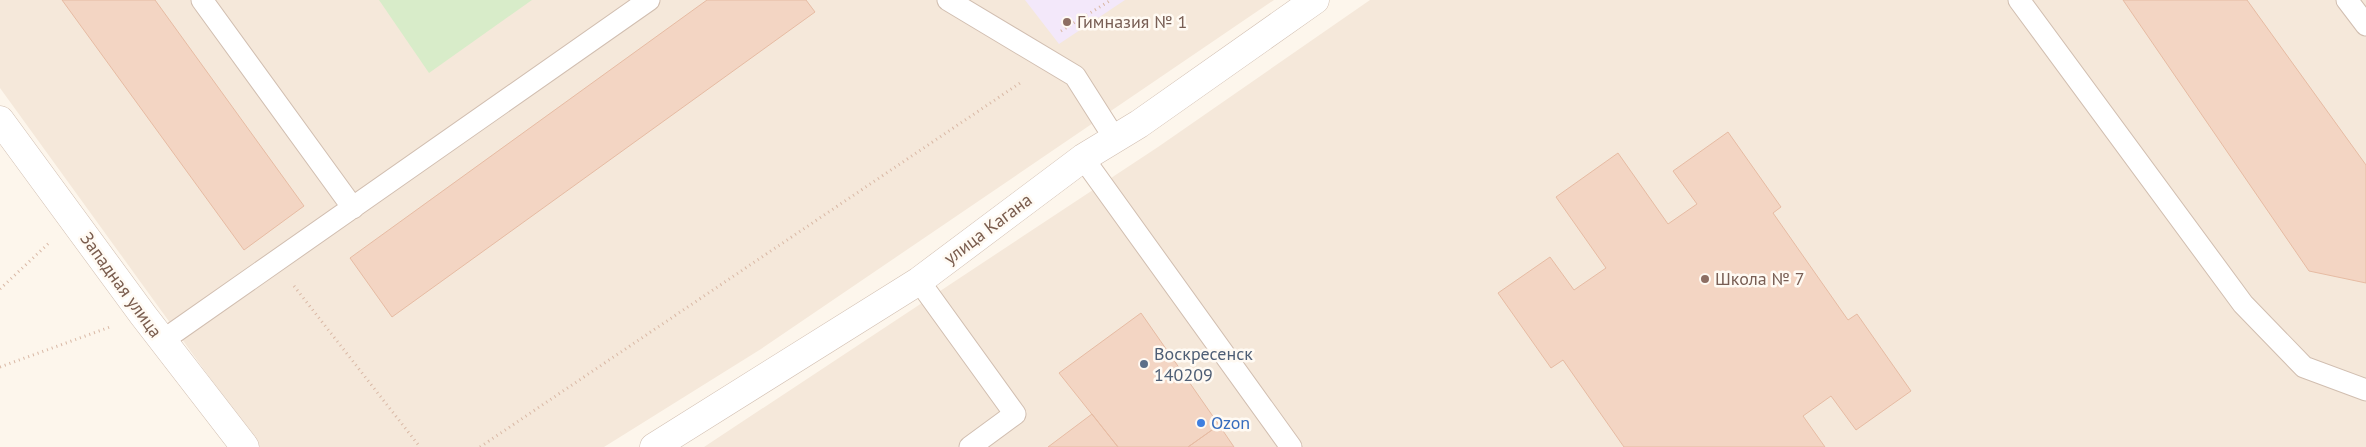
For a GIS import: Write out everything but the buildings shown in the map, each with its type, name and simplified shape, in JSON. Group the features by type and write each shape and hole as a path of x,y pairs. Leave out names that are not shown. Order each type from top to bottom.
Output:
{"street":[{"name":"улица Кагана","path":"654,447 919,281 1083,158 1115,139 1315,0"},
{"name":"Западная улица","path":"0,120 162,341 245,447"}],"lane":[{"path":"202,0 353,208"},
{"path":"162,341 649,0"},
{"path":"948,0 1075,76 1115,139"},
{"path":"2019,0 2243,304 2304,367 2366,390"},
{"path":"2347,0 2366,25"},
{"path":"1083,158 1291,447"},
{"path":"919,281 1015,414 970,447"}],"path":[{"path":"480,447 1051,62 1049,38 1111,0"},
{"path":"0,289 74,221"},
{"path":"275,262 420,447"},
{"path":"0,367 143,315"}],"shaded area":[{"path":"0,0 1274,0 761,349 604,447 260,447 0,88"},
{"name":"Гимназия № 1","path":"1025,0 1125,0 1059,44"},
{"path":"1370,0 2366,0 2366,447 704,447 1158,147"}],"green space":[{"path":"379,0 532,0 429,73"}],"place":[{"name":"Гимназия № 1","path":"1067,22"},
{"name":"Школа № 7","path":"1705,279"},
{"name":"Воскресенск 140209","path":"1144,364"},
{"name":"Ozon","path":"1201,423"}]}
